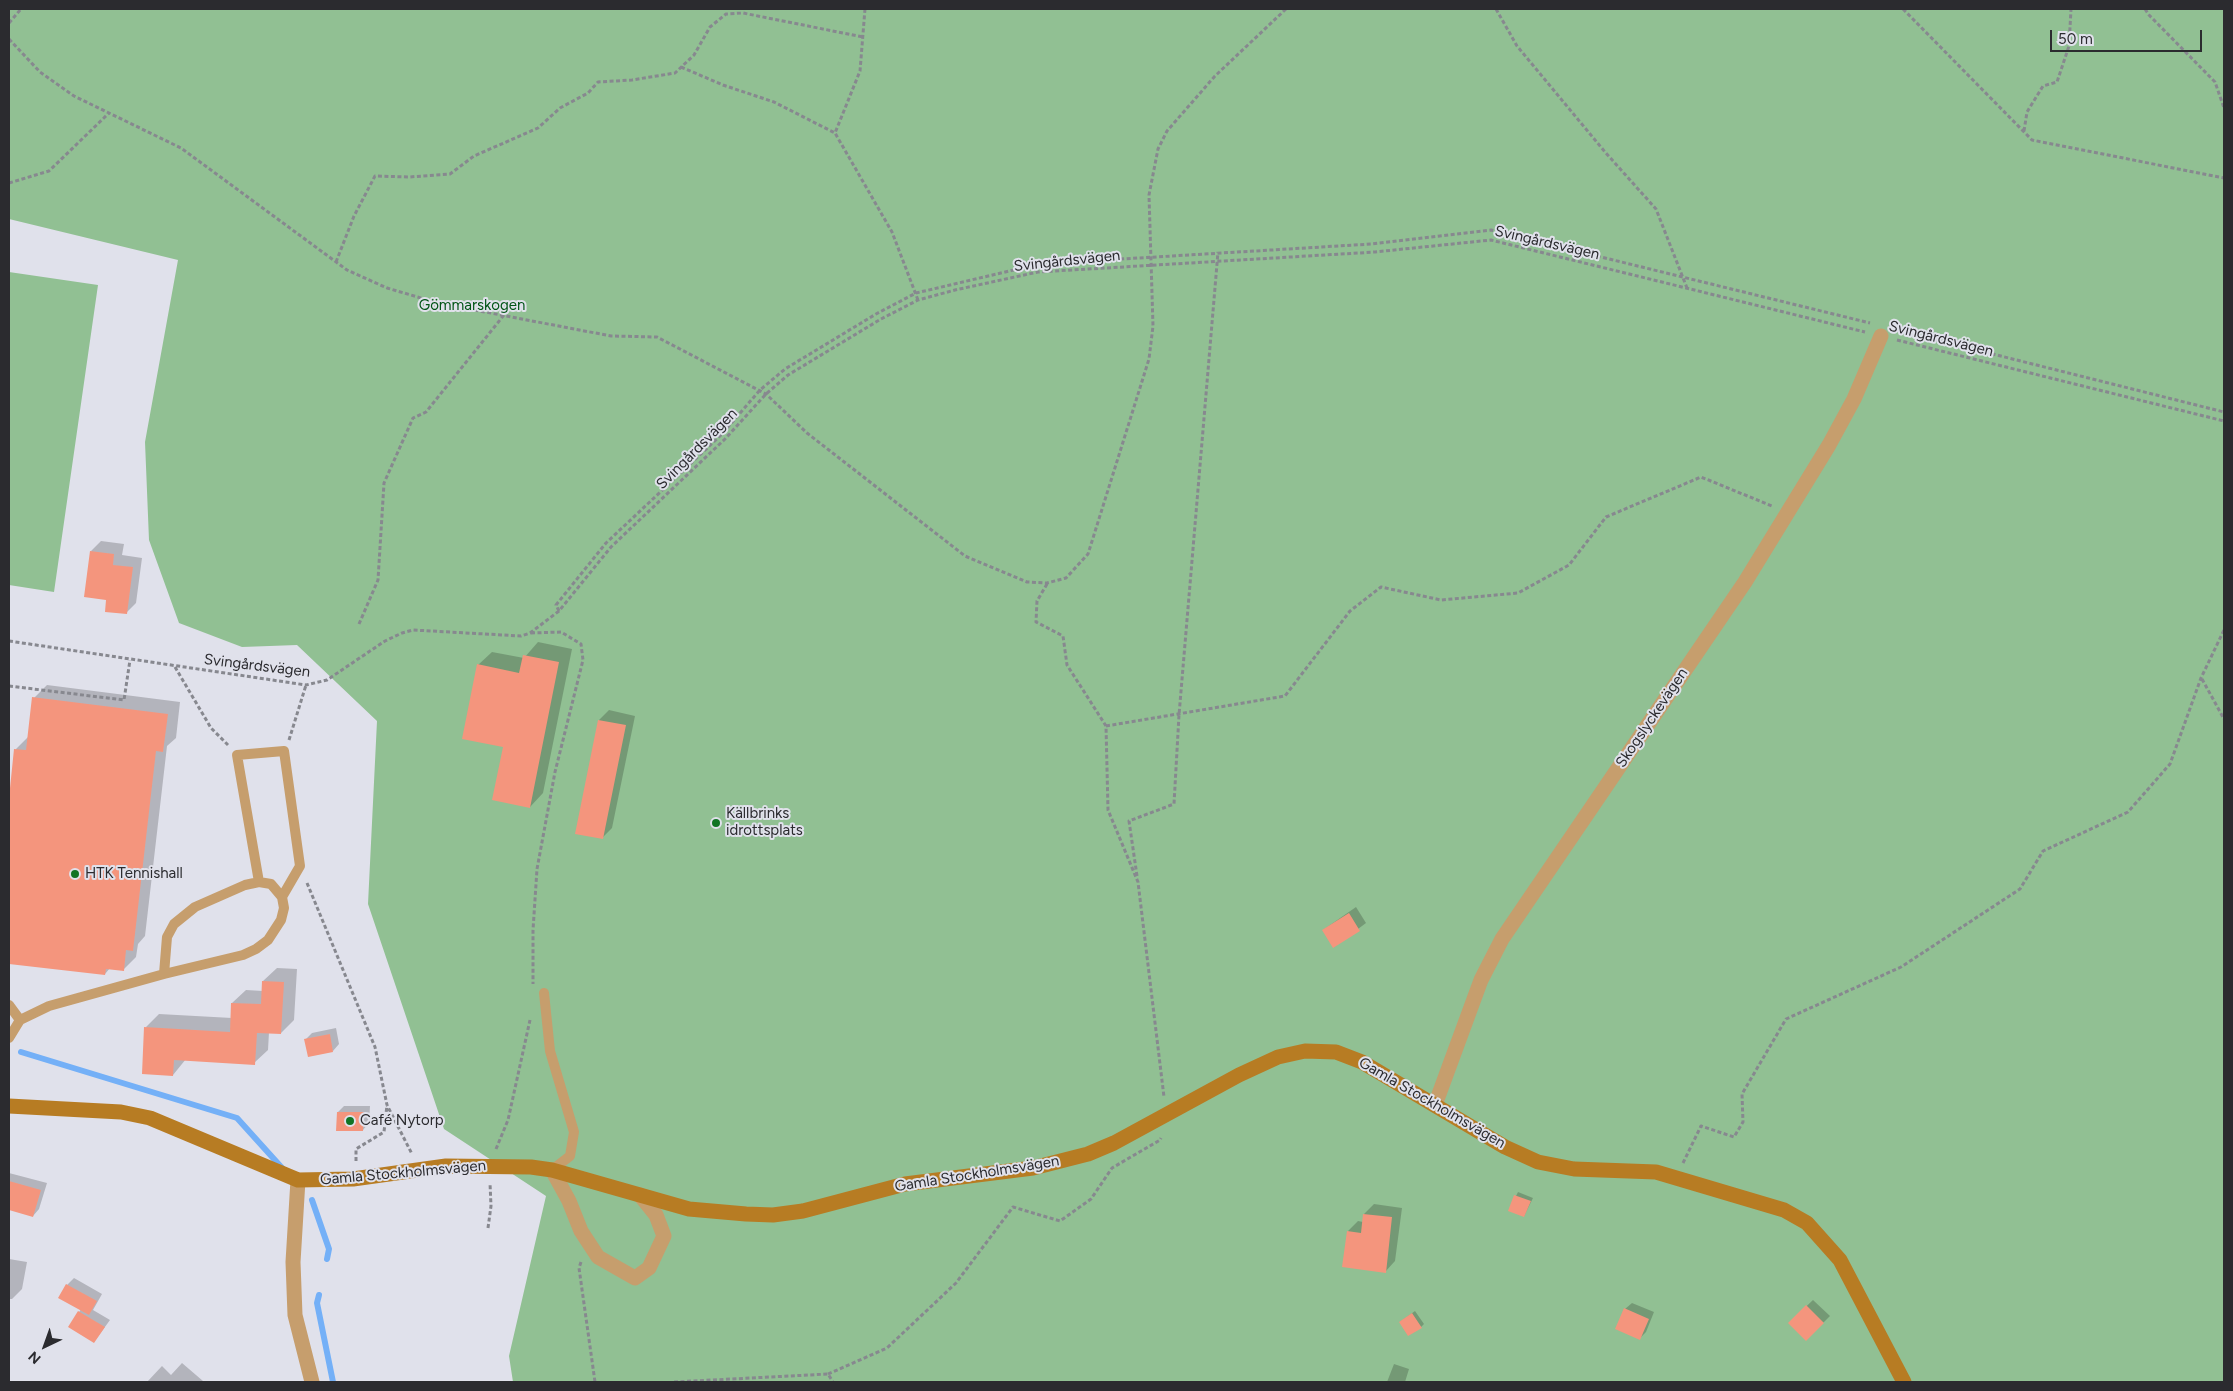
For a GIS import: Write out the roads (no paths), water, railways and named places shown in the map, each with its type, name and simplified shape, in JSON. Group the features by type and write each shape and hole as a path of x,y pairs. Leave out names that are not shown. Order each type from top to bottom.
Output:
{"street":[{"name":"Skogslyckevägen","path":"1435,1105 1481,980 1502,939 1745,582 1829,445 1854,399 1883,330"},
{"name":"Gamla Stockholmsvägen","path":"9,1106 121,1112 150,1118 298,1180 357,1178 446,1166 531,1167 552,1170 689,1209 773,1215 803,1211 905,1184 1025,1169 1088,1154 1114,1143 1258,1065 1278,1057 1305,1051 1321,1050 1336,1052 1362,1062 1505,1147 1538,1162 1574,1169 1656,1172 1784,1210 1807,1224 1840,1260 1904,1382"},
{"path":"552,1170 588,1242 598,1257 635,1278 649,1268 664,1236 656,1214 640,1195"},
{"path":"298,1180 293,1262 295,1315 312,1382"}],"lane":[{"path":"259,882 236,755 284,751 300,866 282,897"},
{"path":"9,1038 20,1020 49,1006 164,974 243,955 256,949 268,940 281,920 284,908 282,897 271,884 259,882 245,884 195,907 174,924 167,937 164,974"},
{"path":"544,993 550,1051 574,1132 570,1156 552,1170"},
{"path":"9,1005 20,1020"}],"waterway":[{"path":"21,1052 237,1118 283,1169"},
{"path":"312,1200 329,1249 327,1259"},
{"path":"319,1295 317,1303 333,1382"}],"place":[{"name":"Källbrinks idrottsplats","path":"716,823"},
{"name":"HTK Tennishall","path":"75,874"},
{"name":"Café Nytorp","path":"350,1121"}],"park label":[{"name":"Gömmarskogen","path":"472,306"}]}
